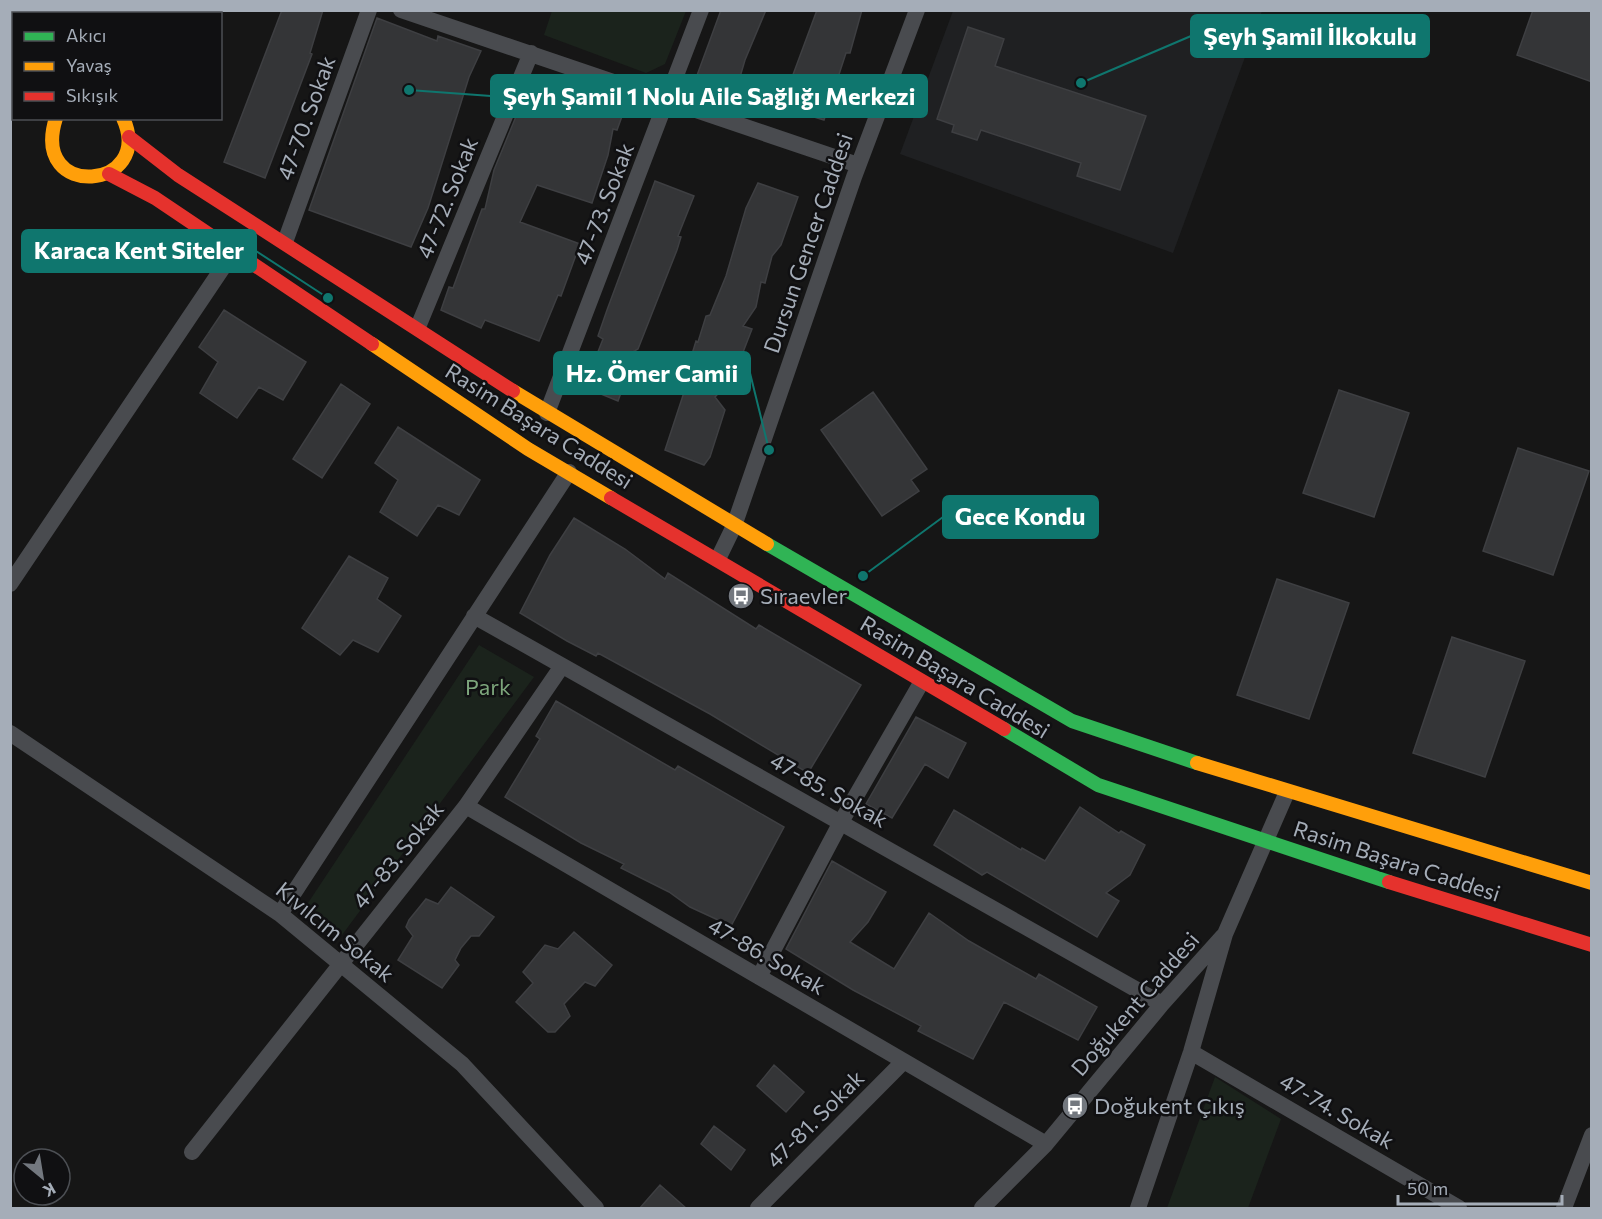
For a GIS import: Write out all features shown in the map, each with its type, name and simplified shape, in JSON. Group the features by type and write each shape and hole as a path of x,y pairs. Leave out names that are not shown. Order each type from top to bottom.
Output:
{"street":[{"name":"47-70. Sokak","path":"285,242 369,10"},
{"path":"401,10 858,165"},
{"name":"47-73. Sokak","path":"547,413 669,99 701,10"},
{"name":"Dursun Gencer Caddesi","path":"718,559 734,526 858,165 917,10"},
{"name":"47-72. Sokak","path":"418,327 531,53"},
{"path":"55,120 50,141 52,154 59,165 81,178 95,178 109,174 125,156 128,126"},
{"name":"Rasim Başara Caddesi","path":"128,126 178,175 418,327 547,413 734,526 848,589 1071,721 1287,792 1592,883"},
{"name":"Rasim Başara Caddesi","path":"109,174 155,198 528,449 1098,785 1592,945"},
{"path":"10,584 234,251"},
{"path":"280,914 569,472"},
{"name":"47-85. Sokak","path":"474,616 1162,1004"},
{"name":"47-83. Sokak","path":"192,1152 466,806 562,666"},
{"path":"759,977 841,822 921,682"},
{"name":"Kıvılcım Sokak","path":"10,734 280,914 462,1064 596,1209"},
{"path":"1138,1209 1191,1052 1225,934 1287,792"},
{"name":"47-86. Sokak","path":"466,806 1046,1144"},
{"name":"Doğukent Caddesi","path":"982,1209 1046,1144 1162,1004 1225,934"},
{"name":"47-74. Sokak","path":"1191,1052 1459,1209"},
{"name":"47-81. Sokak","path":"758,1209 903,1062"},
{"path":"1564,1209 1592,1135"}],"shaded area":[{"path":"953,11 1262,11 1173,253 900,154"}],"green space":[{"path":"552,10 686,11 665,64 646,73 544,35"},
{"name":"Park","path":"479,645 534,677 342,935 304,909"},
{"path":"1215,1077 1281,1119 1248,1208 1167,1208"}],"building":[{"path":"282,10 323,10 310,53 312,54 265,178 224,162"},
{"path":"721,10 766,10 745,60 735,94 696,78"},
{"path":"817,10 862,10 850,53 846,53 824,120 781,107"},
{"path":"1533,10 1592,10 1592,82 1517,55"},
{"path":"377,18 437,41 438,36 481,51 469,77 428,208 411,247 309,210"},
{"path":"968,27 1004,39 995,66 1146,116 1120,190 1077,176 1081,163 981,130 977,140 952,132 954,125 937,119"},
{"path":"533,75 625,108 617,130 613,129 608,155 592,203 537,185 520,222 580,244 561,296 558,295 539,341 485,320 481,328 441,310 449,287 453,288 482,209 485,209 494,170"},
{"path":"655,181 694,196 678,236 681,237 677,250 638,349 601,370 626,379 618,401 584,387 603,339 598,336"},
{"path":"758,183 798,197 781,245 772,256 765,283 761,282 756,307 743,326 752,329 733,378 715,397 725,410 710,457 704,465 665,450 692,368 688,367 696,341 698,342 706,316 710,315 726,276 746,208"},
{"path":"224,310 306,362 283,400 259,387 237,418 200,393 218,362 199,347"},
{"path":"341,384 370,404 322,478 293,459"},
{"path":"1339,390 1409,413 1374,517 1303,493"},
{"path":"873,392 927,469 911,480 919,491 882,516 821,430"},
{"path":"398,427 480,480 459,515 438,505 417,536 380,512 398,480 375,463"},
{"path":"1518,448 1589,471 1553,575 1483,551"},
{"path":"574,518 625,549 665,579 668,573 756,629 759,625 861,685 808,773 710,714 598,653 596,656 567,641 520,613 550,555"},
{"path":"349,556 388,578 377,599 401,616 378,652 353,640 340,655 302,628"},
{"path":"1277,579 1349,603 1309,719 1237,695"},
{"path":"1452,637 1525,661 1485,777 1413,753"},
{"path":"556,701 675,770 678,766 784,827 731,926 690,907 669,892 621,868 624,864 581,843 505,797 540,739 536,736"},
{"path":"916,717 966,743 948,778 925,764 892,818 866,804"},
{"path":"1080,807 1119,833 1121,831 1145,845 1130,875 1106,893 1119,901 1097,937 987,872 982,875 934,845 954,810 1021,850 1022,848 1045,861"},
{"path":"832,861 886,892 868,922 850,942 894,969 929,913 969,941 1036,979 1039,974 1097,1007 1078,1040 1004,1002 973,1059 918,1031 921,1026 853,990 786,949"},
{"path":"451,887 494,917 479,936 471,936 461,948 455,960 459,965 442,988 398,960 413,936 406,927 409,920 426,899 438,904"},
{"path":"574,932 612,965 595,986 585,982 564,1004 570,1016 555,1032 548,1032 516,1002 533,983 523,972 545,945 558,949"},
{"path":"774,1065 804,1092 786,1112 757,1086"},
{"path":"714,1126 745,1150 731,1170 701,1144"},
{"path":"660,1185 687,1209 639,1209"}],"traffic: fast":[{"path":"767,544 1072,721 1197,763"},
{"path":"1004,729 1098,785 1389,882"}],"traffic: slow":[{"path":"56,120 52,145 60,164 74,174 92,176 109,172 123,160 128,142 123,120"},
{"path":"372,344 528,449 611,498"},
{"path":"513,391 767,544"},
{"path":"1197,763 1592,883"}],"traffic: jam":[{"path":"129,137 178,175 513,391"},
{"path":"109,174 155,198 372,344"},
{"path":"611,498 1004,729"},
{"path":"1389,882 1592,945"}],"place":[{"name":"Şeyh Şamil İlkokulu","path":"1081,83"},
{"name":"Şeyh Şamil 1 Nolu Aile Sağlığı Merkezi","path":"409,90"},
{"name":"Karaca Kent Siteler","path":"328,298"},
{"name":"Hz. Ömer Camii","path":"769,450"},
{"name":"Gece Kondu","path":"863,576"},
{"name":"Sıraevler","path":"741,596"},
{"name":"Doğukent Çıkış","path":"1075,1106"}]}
